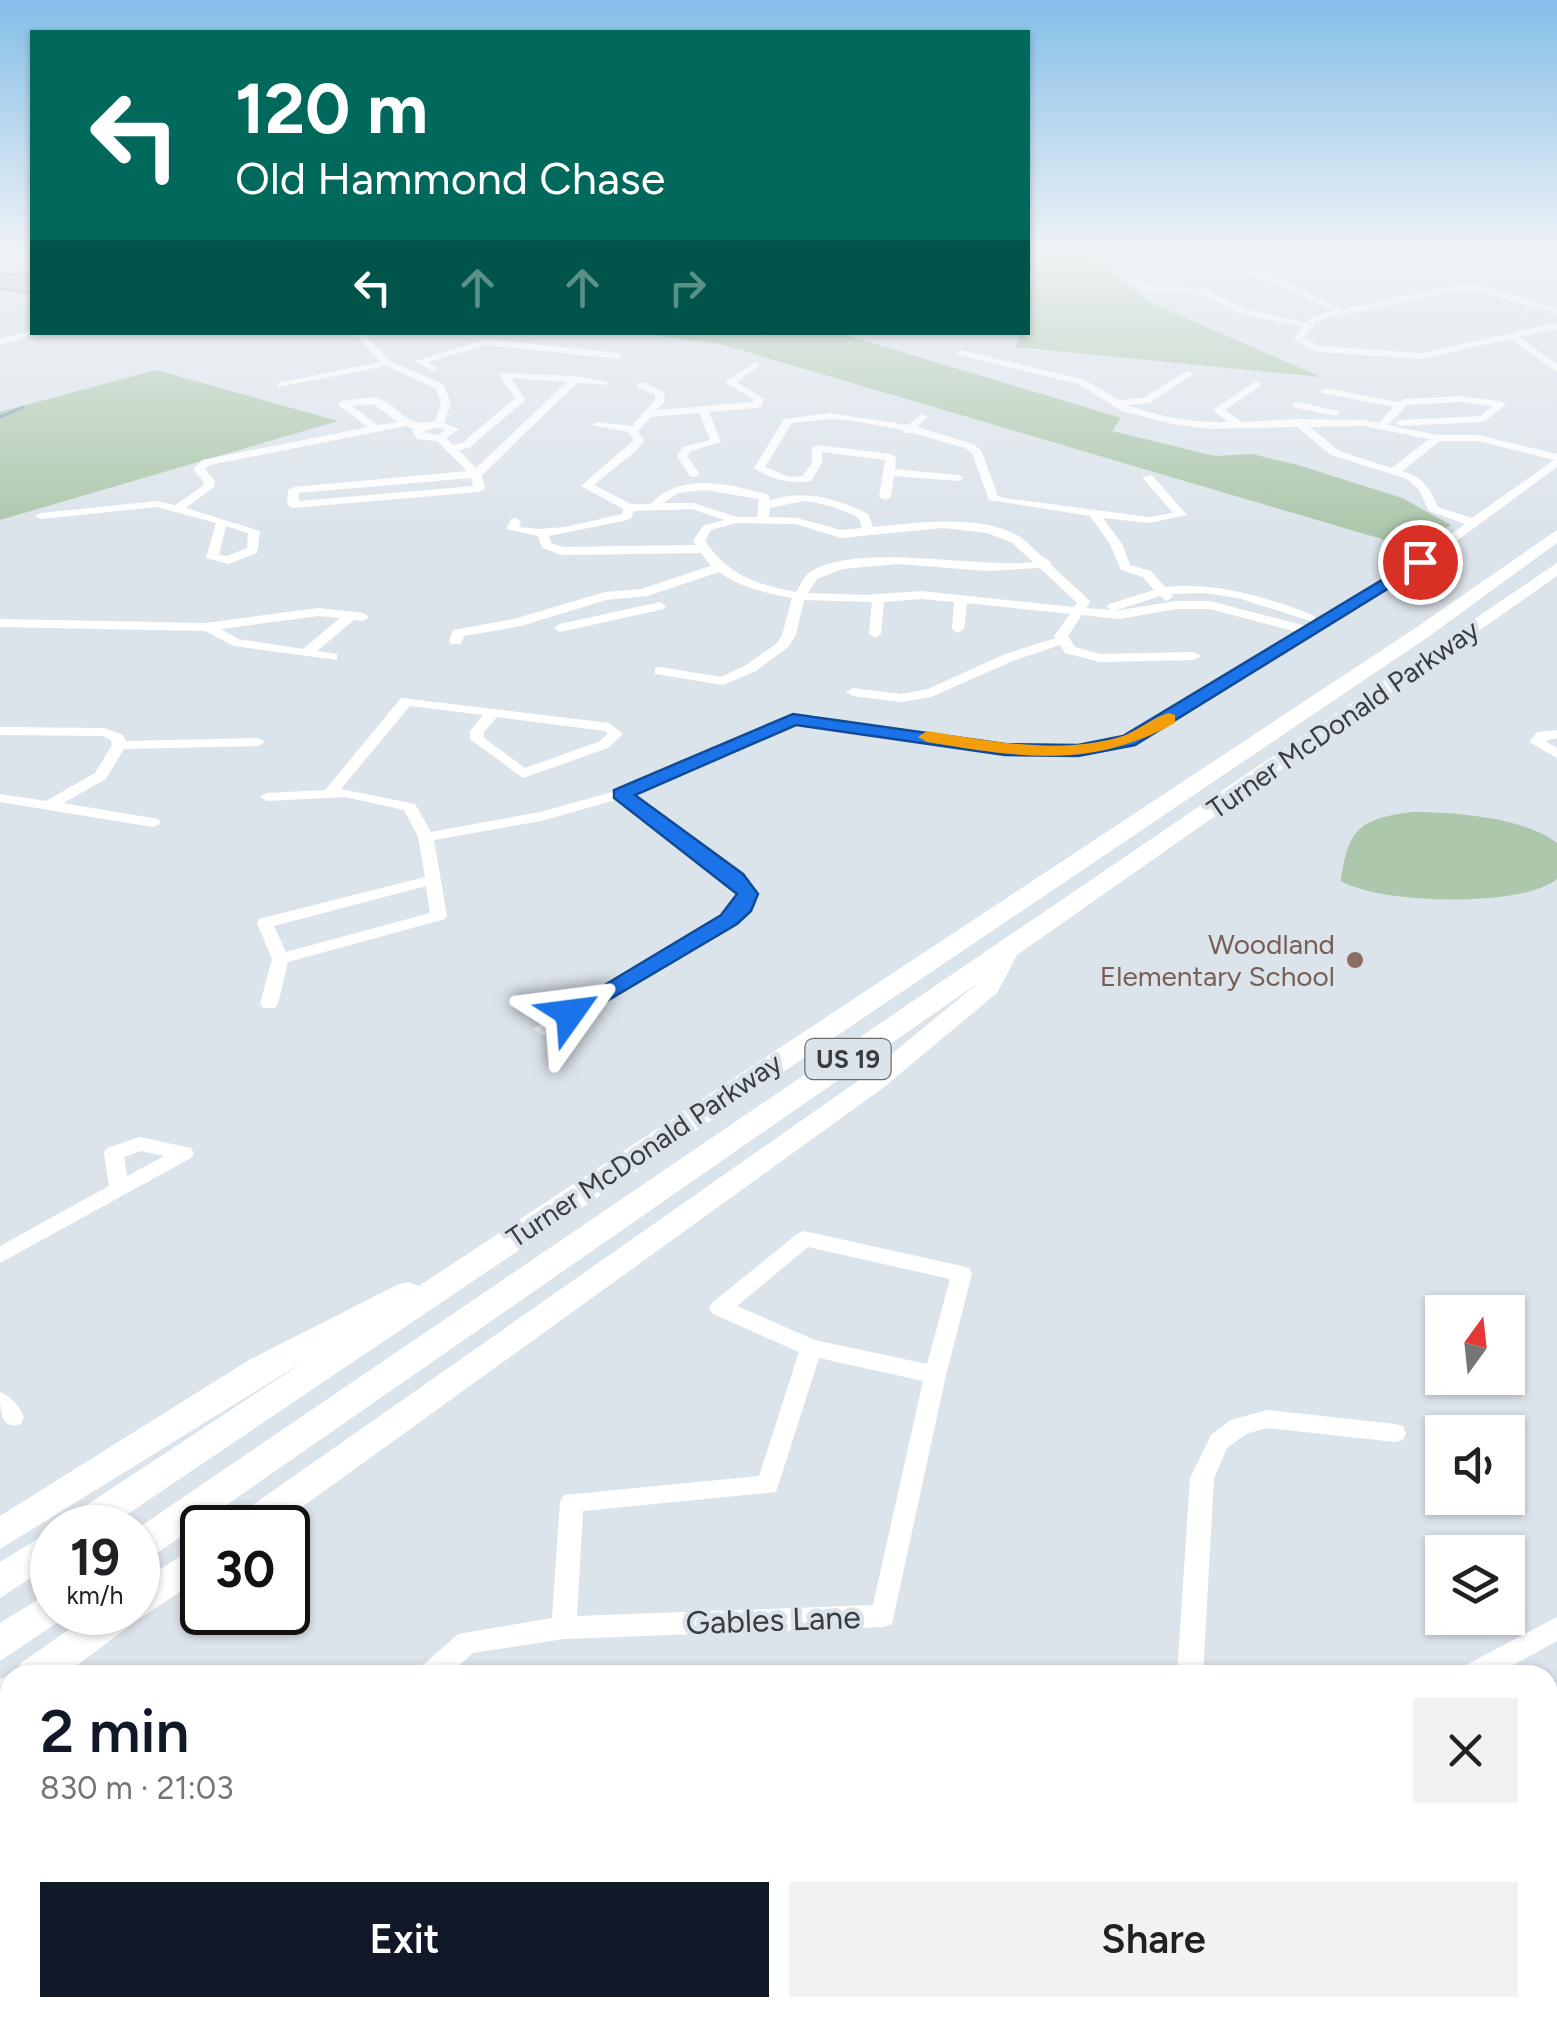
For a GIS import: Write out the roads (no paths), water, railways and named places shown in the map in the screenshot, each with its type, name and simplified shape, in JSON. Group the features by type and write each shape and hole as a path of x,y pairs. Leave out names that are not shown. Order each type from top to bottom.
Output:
{"highway":[{"name":"Turner McDonald Parkway","path":"112,1505 1436,623 1557,536"},
{"name":"Turner McDonald Parkway","path":"160,1532 1557,568"},
{"path":"278,1505 874,1082 988,986 1011,947"},
{"path":"0,1534 260,1369 386,1302 468,1268"},
{"path":"0,1582 30,1561"},
{"path":"0,1644 30,1623"},
{"path":"48,1665 91,1635"}],"street":[{"path":"369,344 387,363 439,386 444,395 438,424"},
{"path":"1304,344 1409,356 1470,344"},
{"path":"1523,344 1557,369"},
{"path":"414,375 515,346 618,356"},
{"path":"960,353 1080,382 1114,402 1172,422 1241,426 1476,420 1500,404 1461,399 1398,405 1326,391"},
{"path":"282,385 387,363"},
{"path":"752,406 758,399 730,382 754,365"},
{"path":"1114,402 1146,401 1188,374"},
{"path":"454,448 465,446 520,399 504,375 604,382"},
{"path":"421,428 417,433 421,436 440,438 454,448 476,474 479,489 293,504 294,490 476,474 576,379"},
{"path":"1241,426 1218,410 1256,384"},
{"path":"634,429 660,401 660,394 641,385"},
{"path":"375,428 343,404 375,401 421,428 438,424 454,431 440,438"},
{"path":"648,414 703,410 726,404 752,406 773,415 836,418 908,431 952,440 976,452 993,498 1158,521 1181,515 1148,477"},
{"path":"1384,423 1398,405"},
{"path":"1297,406 1384,423"},
{"path":"694,474 682,456 687,449 716,442 703,410"},
{"path":"908,431 922,417"},
{"path":"800,418 788,422 760,468 788,480 807,479 817,463 818,448 836,418"},
{"path":"178,508 208,486 210,481 199,469 206,462 407,422"},
{"path":"1297,422 1325,448 1421,483 1428,505 1474,524"},
{"path":"1364,423 1436,438 1464,436 1557,460"},
{"path":"596,424 634,429"},
{"path":"634,429 639,440 634,447 587,486 629,508 693,506 736,520"},
{"path":"1396,471 1436,438"},
{"path":"818,448 891,457 885,497"},
{"path":"426,837 541,816 621,794 793,720 813,719 1005,749 1104,747 1147,732 1314,627 1474,524 1557,460"},
{"path":"890,472 958,478"},
{"path":"654,507 664,495 691,487 759,494 767,505"},
{"path":"767,505 789,497 842,508 864,516 869,533"},
{"path":"42,516 158,504 222,521"},
{"path":"763,519 767,505"},
{"path":"515,521 512,528 543,534 619,519 627,516 629,508"},
{"path":"971,527 976,508"},
{"path":"1095,514 1116,544 1125,566 1147,574 1160,592 1177,605"},
{"path":"853,692 901,698 931,694 1010,657 1061,641 1084,610 1084,602 1015,539 971,527 943,524 841,534 797,521 763,519 736,520 707,528 699,541 718,568 742,580 801,595 845,602 921,596 1084,610 1138,614 1177,605 1223,607 1314,627"},
{"path":"543,534 546,545 562,551 702,548"},
{"path":"660,671 723,681 752,668 781,647 790,635 801,595 812,576 864,560 1010,571 1046,564"},
{"path":"456,641 458,633 516,624 604,596 642,593 718,568"},
{"path":"1084,610 1160,592 1231,592 1314,627"},
{"path":"958,629 961,599"},
{"path":"874,634 878,601"},
{"path":"560,628 660,606"},
{"path":"565,608 581,624"},
{"path":"0,623 206,627 318,612 357,617 306,654"},
{"path":"206,627 234,642 332,657"},
{"path":"1061,641 1078,653 1100,658 1194,656"},
{"path":"329,794 406,701 493,712 609,728 616,734 604,745 523,774 477,740 477,732 493,712"},
{"path":"0,731 104,732 118,738 119,745 101,776 49,805"},
{"path":"1557,734 1542,735 1536,742 1557,754"},
{"path":"119,745 258,742"},
{"path":"267,797 329,794 384,798 410,807 426,837 439,916 280,959"},
{"path":"542,1029 744,906 748,894 736,879 621,794"},
{"path":"0,798 153,822"},
{"path":"269,1004 280,959 266,922 432,880"},
{"path":"0,1255 119,1189"},
{"name":"Gables Lane","path":"441,1665 467,1642 564,1628 883,1616 935,1374 962,1274 804,1239 720,1308 811,1348 935,1374"},
{"path":"564,1628 572,1502 768,1485 811,1348"},
{"path":"1191,1665 1202,1478 1218,1442 1240,1427 1267,1420 1395,1433"},
{"path":"1489,1665 1557,1628"}],"waterway":[{"path":"0,417 23,407"}],"place":[{"name":"Woodland Elementary School","path":"1355,960"}]}
